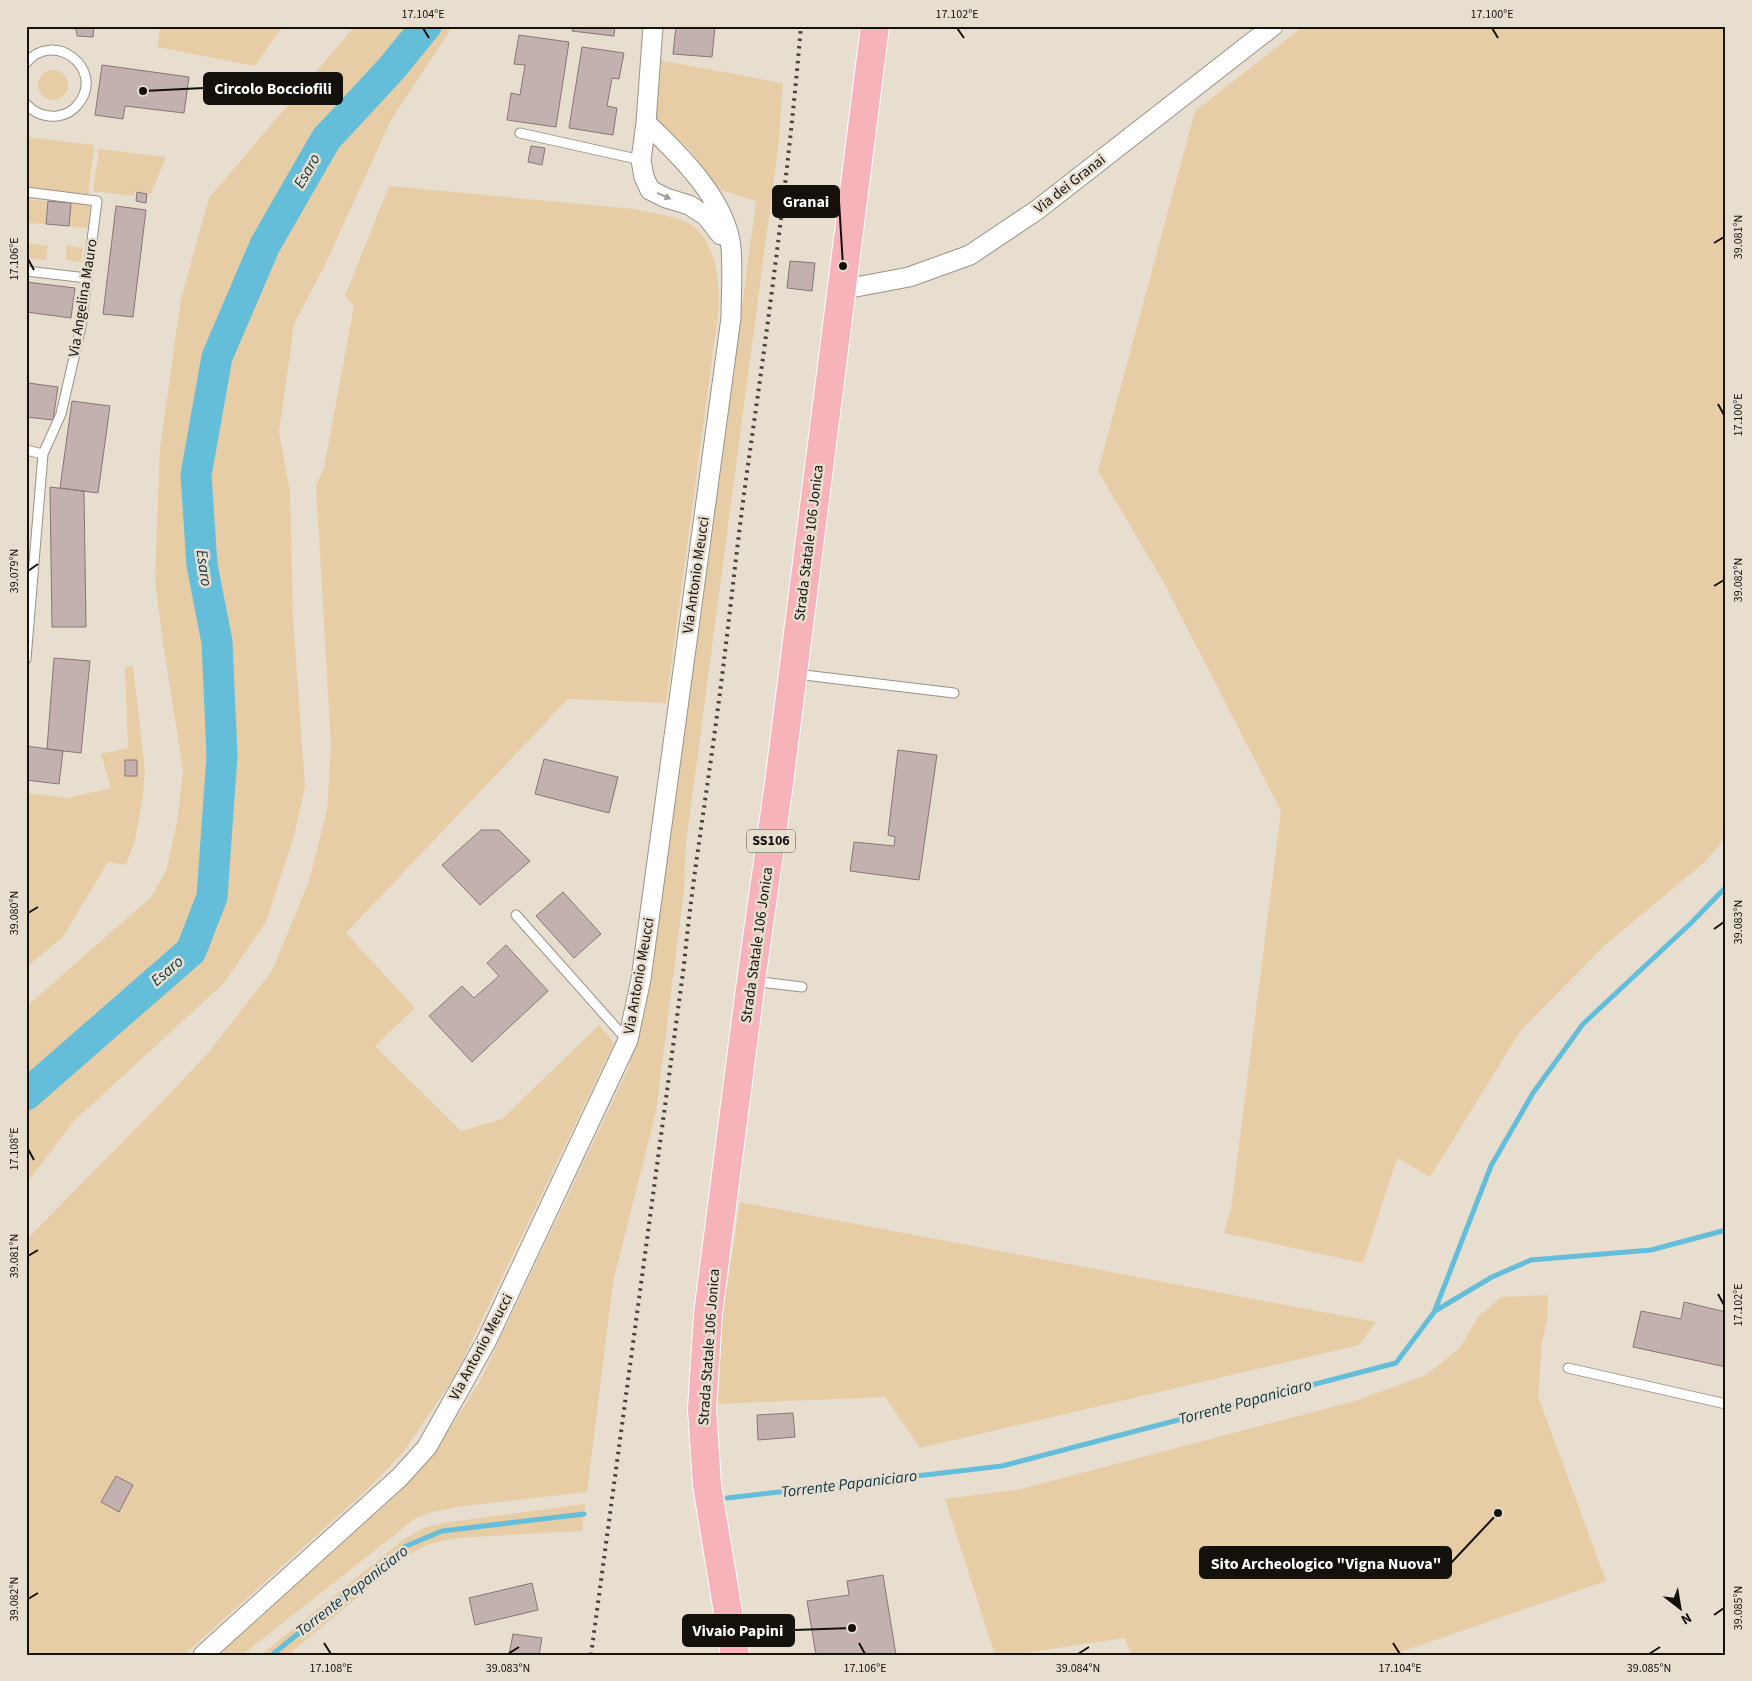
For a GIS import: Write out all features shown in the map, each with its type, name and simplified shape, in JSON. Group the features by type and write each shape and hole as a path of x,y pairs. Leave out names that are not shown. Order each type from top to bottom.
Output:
{"main road":[{"name":"Strada Statale 106 Jonica","path":"735,1655 707,1485 702,1409 708,1314 751,981 779,784 840,290 875,26"}],"street":[{"path":"654,26 641,160 644,177 650,190 666,198 689,205 706,216 731,247"},
{"name":"Via dei Granai","path":"840,290 909,277 970,255 1036,210 1273,26"},
{"name":"Via Antonio Meucci","path":"203,1655 400,1477 427,1447 487,1340 628,1040 641,979 730,328 731,247 725,225 708,192 695,174 646,123"}],"lane":[{"path":"26,63 37,54 46,50 67,53 76,59 85,72 86,85 82,99 76,108 62,116 48,117 38,114 26,104"},
{"path":"26,52 37,54"},
{"path":"520,133 641,160"},
{"name":"Via Angelina Mauro","path":"26,192 97,201 81,327 61,414 43,454 26,659"},
{"path":"26,271 87,278"},
{"path":"26,450 43,454"},
{"path":"792,674 954,693"},
{"path":"516,915 628,1040"},
{"path":"751,981 802,987"},
{"path":"1568,1368 1726,1404"}],"shaded area":[{"path":"160,26 285,26 278,32 255,66 158,47"},
{"path":"355,26 453,26 391,120 325,265 294,324 279,432 290,492 293,617 305,787 294,836 266,922 224,983 74,1121 26,1184 26,1007 151,897 166,871 177,823 183,770 155,581 160,447 181,299 209,198"},
{"path":"1304,26 1726,26 1726,837 1704,863 1605,945 1521,1030 1430,1177 1397,1158 1363,1263 1224,1233 1231,1208 1281,811 1164,583 1098,471 1195,111"},
{"path":"658,60 783,83 778,149 686,843 684,890 656,1112 613,1282 587,1492 456,1507 416,1518 242,1655 217,1655 392,1499 417,1473 443,1439 479,1383 628,1069 646,1008 756,201 718,189 690,150 655,120"},
{"path":"53,70 64,74 68,85 64,96 53,100 42,96 38,85 42,74"},
{"path":"26,137 94,145 88,196 26,188"},
{"path":"99,149 166,157 151,194 135,191 133,196 93,191"},
{"path":"389,186 634,209 665,215 693,226 707,243 715,264 719,308 666,703 568,699 346,933 415,1008 375,1046 461,1131 502,1119 599,1025 614,1043 456,1374 405,1450 371,1486 184,1655 26,1655 26,1240 208,1053 272,971 309,881 327,810 331,745 316,485 324,468 354,306 345,296"},
{"path":"26,199 48,201 46,224 26,223"},
{"path":"71,203 90,205 88,228 69,226"},
{"path":"26,243 48,246 46,260 26,258"},
{"path":"67,245 83,248 81,262 65,260"},
{"path":"133,666 145,770 142,803 135,840 126,865 108,862 63,937 26,968 26,793 68,798 111,788 101,754 128,748 125,667"},
{"path":"740,1202 1376,1322 1359,1345 920,1448 885,1397 718,1404 723,1313"},
{"path":"1548,1295 1538,1396 1606,1581 1392,1655 1131,1655 1125,1638 1011,1655 995,1655 945,1499 1021,1489 1355,1401 1426,1375 1460,1348 1478,1317 1501,1297"},
{"path":"585,1504 582,1531 456,1538 429,1544 407,1556 288,1655 261,1655 404,1539 426,1527 449,1522"}],"building":[{"path":"47,26 94,26 93,37 77,36 76,29"},
{"path":"573,26 615,26 614,36 572,31"},
{"path":"676,26 715,26 712,57 673,54"},
{"path":"519,35 569,42 556,127 507,120 511,93 520,95 525,65 514,64"},
{"path":"582,47 624,53 619,79 612,78 607,106 617,108 613,135 569,128"},
{"path":"102,65 189,77 184,113 125,106 123,119 95,115"},
{"path":"531,146 545,148 542,165 528,162"},
{"path":"137,192 147,194 146,203 136,201"},
{"path":"48,201 71,203 69,226 46,224"},
{"path":"116,206 146,210 133,317 103,314"},
{"path":"790,261 815,263 812,291 787,288"},
{"path":"26,282 75,288 71,318 26,312"},
{"path":"28,383 58,387 53,420 26,417"},
{"path":"72,401 110,406 98,493 60,488"},
{"path":"50,487 84,491 86,627 52,627"},
{"path":"54,658 90,661 81,753 47,749"},
{"path":"26,746 63,751 59,784 26,780"},
{"path":"898,750 937,755 919,880 850,871 854,842 894,846 895,837 888,835"},
{"path":"544,759 618,777 609,813 535,794"},
{"path":"125,760 137,760 137,776 125,776"},
{"path":"481,830 499,830 530,861 480,905 442,865"},
{"path":"563,892 601,934 574,958 536,916"},
{"path":"506,945 548,991 472,1062 429,1016 462,986 474,998 499,976 487,963"},
{"path":"1684,1302 1726,1312 1726,1367 1633,1347 1641,1311 1681,1319"},
{"path":"793,1413 795,1437 758,1440 757,1415"},
{"path":"116,1476 133,1485 119,1512 101,1502"},
{"path":"883,1575 896,1655 816,1655 807,1601 849,1595 847,1581"},
{"path":"532,1583 538,1610 475,1625 469,1598"},
{"path":"513,1634 542,1638 539,1655 509,1655"}],"waterway":[{"name":"Esaro","path":"26,1095 191,951 212,897 222,756 217,642 202,565 196,475 217,357 265,245 326,139 391,69 426,26"},
{"path":"1435,1310 1491,1166 1533,1093 1583,1024 1691,923 1726,887"},
{"name":"Torrente Papaniciaro","path":"727,1498 1002,1466 1396,1363 1435,1311 1492,1277 1531,1260 1651,1250 1726,1230"},
{"name":"Torrente Papaniciaro","path":"272,1655 404,1547 442,1531 584,1514"}],"railway":[{"path":"591,1655 772,292 791,132 801,26"}],"place":[{"name":"Circolo Bocciofili","path":"143,91"},
{"name":"Granai","path":"843,266"},
{"name":"Sito Archeologico \"Vigna Nuova\"","path":"1498,1513"},
{"name":"Vivaio Papini","path":"852,1628"}]}
